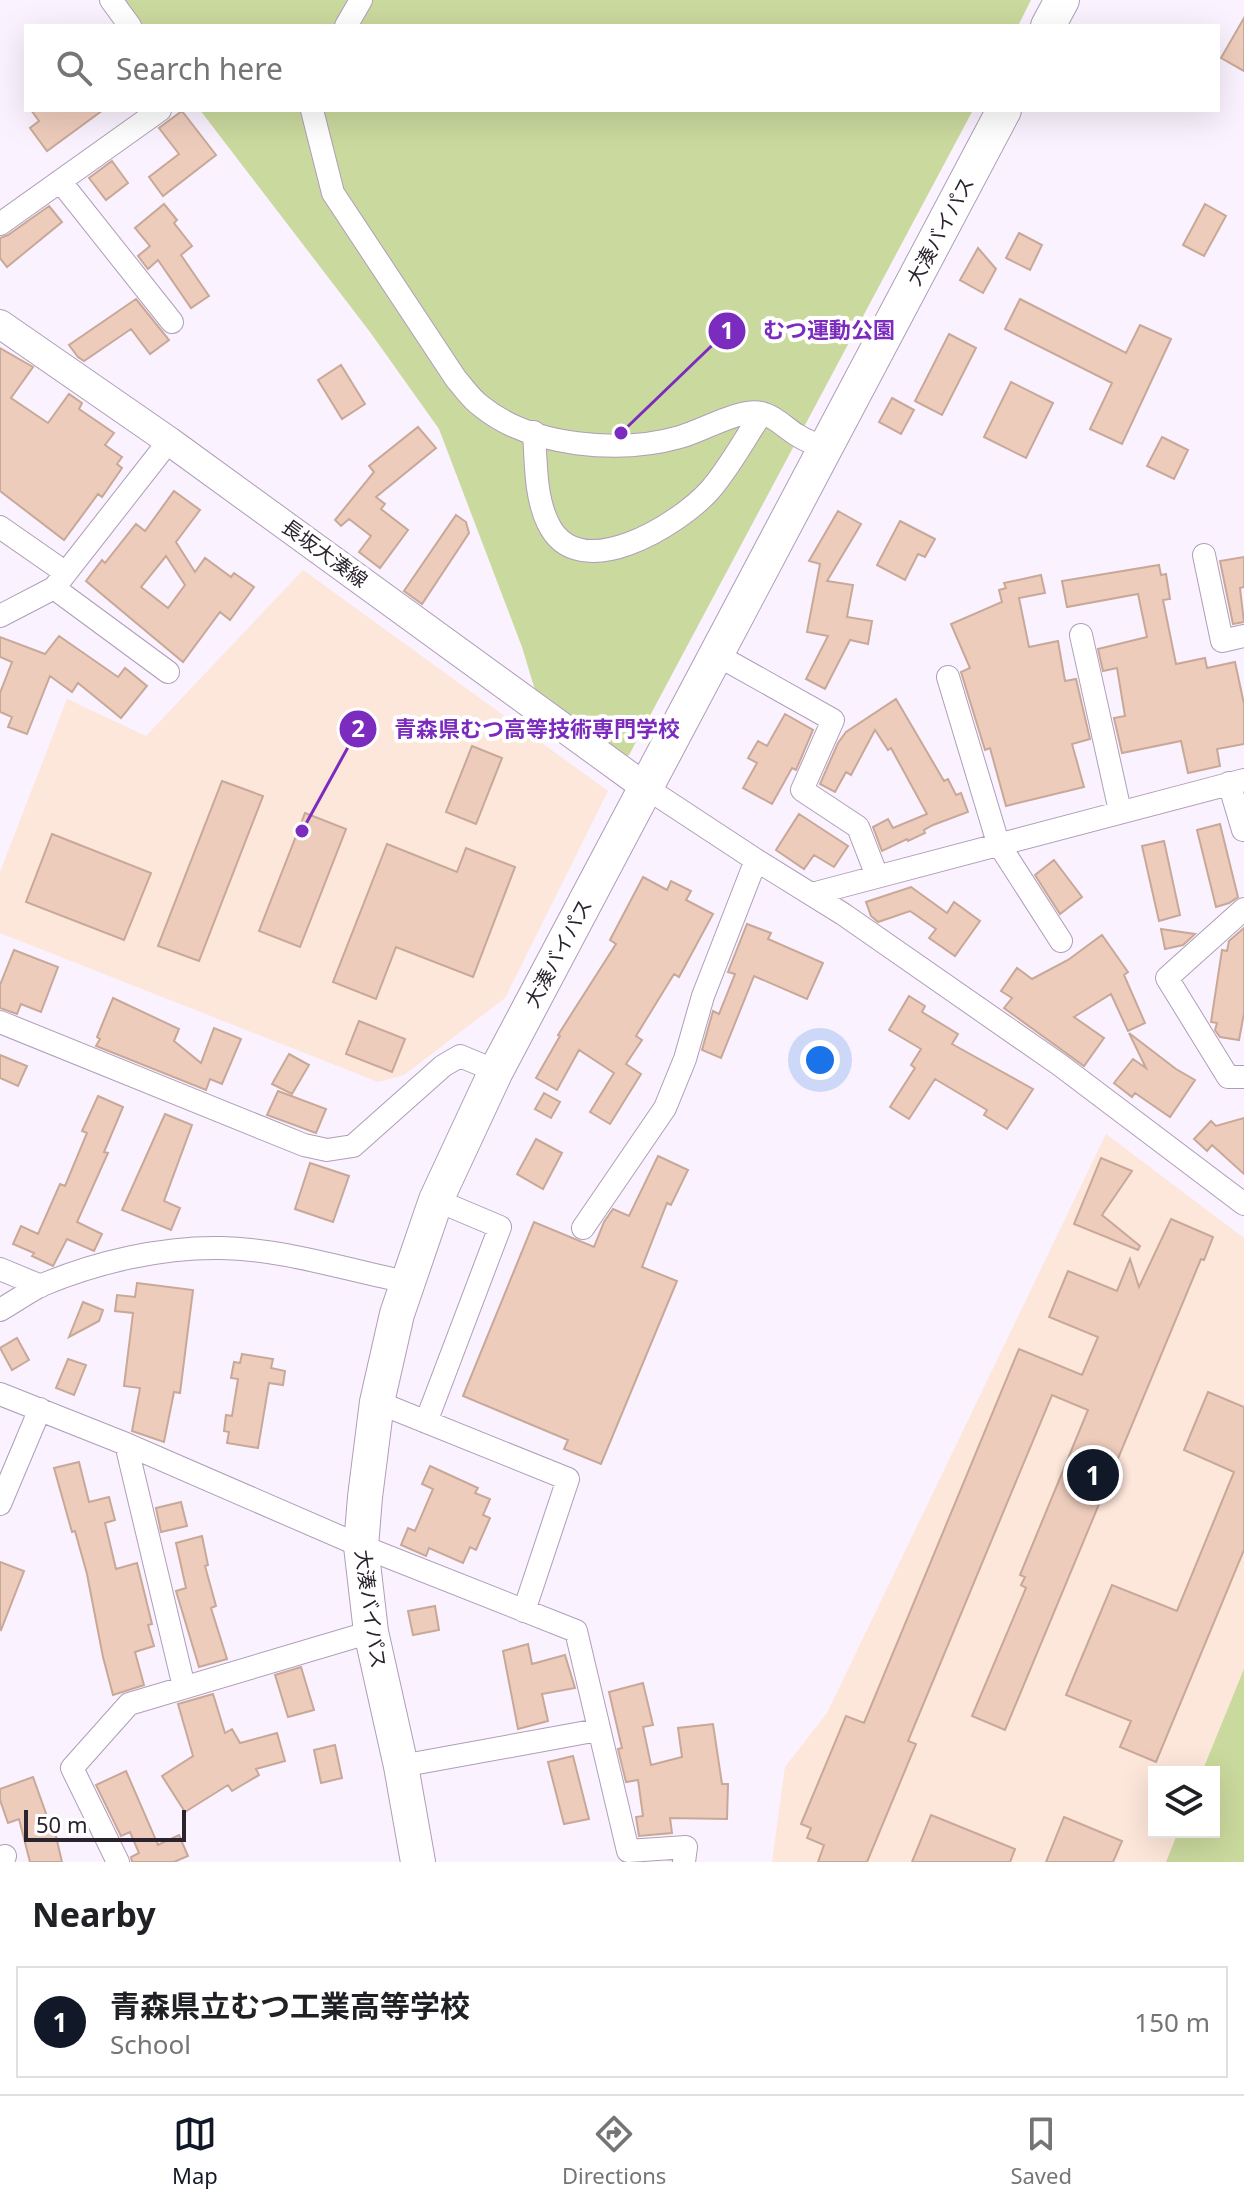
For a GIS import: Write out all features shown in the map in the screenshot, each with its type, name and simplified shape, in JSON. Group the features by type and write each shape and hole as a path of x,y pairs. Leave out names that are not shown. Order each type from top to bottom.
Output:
{"highway":[{"path":"1049,24 1062,0"},
{"name":"大湊バイパス","path":"418,1862 401,1766 371,1632 361,1546 377,1402 407,1282 436,1200 496,1071 1003,112"}],"main road":[{"name":"長坂大湊線","path":"0,324 169,441 645,787"}],"street":[{"path":"111,0 129,24"},
{"path":"347,24 361,0"},
{"path":"0,224 157,112"},
{"path":"313,112 333,193 456,379 480,406 511,424 555,439 601,446 638,445 679,438 739,415 762,413 825,449"},
{"path":"60,181 172,322"},
{"path":"534,432 539,490 548,524 563,543 582,551 602,550 632,544 692,508 712,489 762,413"},
{"path":"0,616 60,580 169,441"},
{"path":"0,527 168,672"},
{"path":"1204,555 1222,641 1244,636"},
{"path":"1081,635 1120,811"},
{"path":"717,655 833,720 802,790 858,827 877,876"},
{"path":"948,677 998,843 1061,941"},
{"path":"812,894 1236,782 1244,832"},
{"path":"645,787 812,894 1060,1065 1244,1204"},
{"path":"583,1228 665,1108 685,1059 703,996 756,860"},
{"path":"1244,909 1167,978 1228,1077 1244,1077"},
{"path":"0,1022 304,1145 327,1150 353,1146 443,1066 460,1056 496,1071"},
{"path":"426,1422 500,1227 436,1200"},
{"path":"0,1310 41,1286 136,1256 177,1250 223,1248 280,1255 407,1282"},
{"path":"0,1269 41,1286"},
{"path":"0,1394 126,1444 361,1546 576,1631 628,1851 686,1847 684,1862"},
{"path":"377,1402 568,1479 524,1611"},
{"path":"0,1504 40,1409"},
{"path":"126,1444 184,1687"},
{"path":"118,1862 72,1768 129,1704 371,1632"},
{"path":"401,1766 598,1730"}],"shaded area":[{"path":"303,570 608,791 505,998 404,1075 378,1082 0,933 0,872 67,699 146,736"},
{"path":"1106,1134 1244,1238 1244,1862 772,1862 785,1767 827,1713"}],"green space":[{"path":"116,0 1031,0 1019,24 134,24"},
{"path":"202,112 972,112 629,755 618,760 535,690 522,647 439,429 370,332"},
{"path":"1244,1669 1244,1862 1166,1862 1176,1838 1220,1838 1220,1766 1204,1766"}],"building":[{"path":"1244,18 1244,71 1221,58"},
{"path":"32,112 100,112 47,151 30,128 39,121"},
{"path":"183,112 216,155 163,196 149,177 179,154 159,128"},
{"path":"112,161 128,183 106,200 89,178"},
{"path":"164,204 192,246 181,255 209,296 191,308 158,260 148,269 138,256 150,246 135,228"},
{"path":"1205,204 1226,216 1204,256 1183,245"},
{"path":"49,206 62,222 7,267 0,258 0,238"},
{"path":"1019,233 1042,245 1030,270 1006,258"},
{"path":"978,248 996,269 983,293 960,280"},
{"path":"136,299 169,340 150,354 131,329 84,361 78,357 69,345"},
{"path":"1020,299 1126,353 1140,325 1171,339 1122,444 1090,429 1112,383 1005,329"},
{"path":"949,334 976,348 942,415 915,401"},
{"path":"0,348 33,367 11,398 48,423 69,394 82,403 79,409 114,433 105,445 122,457 117,464 122,468 102,497 98,494 64,540 0,491"},
{"path":"341,365 365,404 342,419 318,380"},
{"path":"1011,382 1053,403 1026,458 984,437"},
{"path":"892,398 914,410 901,434 879,422"},
{"path":"418,427 436,448 376,497 385,504 381,509 408,530 380,568 359,552 371,536 349,519 341,526 335,520 374,472 369,466"},
{"path":"1162,437 1188,450 1174,479 1147,466"},
{"path":"174,491 200,510 176,542 195,572 205,558 231,577 234,573 254,587 230,620 220,612 183,662 86,581 102,560 105,563 136,524 145,531","holes":["166,556 185,585 168,608 141,587"]},
{"path":"838,511 861,524 827,581 853,585 847,617 872,621 868,644 850,640 825,689 806,679 828,636 807,632 820,564 809,561"},
{"path":"456,515 466,522 469,533 422,604 404,591"},
{"path":"900,521 935,539 925,557 918,554 905,580 877,565"},
{"path":"1244,557 1244,587 1240,588 1244,622 1233,624 1220,561"},
{"path":"1159,565 1161,575 1166,574 1170,599 1163,600 1176,664 1205,658 1207,668 1235,662 1244,704 1244,744 1217,749 1220,766 1188,773 1181,741 1122,753 1114,718 1125,716 1117,668 1103,671 1098,649 1147,637 1138,594 1067,607 1062,581"},
{"path":"1041,575 1045,593 1019,598 1029,647 1058,641 1065,681 1076,679 1090,739 1072,744 1084,787 1006,806 990,748 985,750 961,672 970,668 951,624 1002,602 999,590 1006,588 1004,583"},
{"path":"59,636 118,677 125,668 147,686 121,718 78,683 72,692 50,676 27,734 8,727 12,717 0,712 0,693 12,662 0,657 0,637 45,654"},
{"path":"896,699 944,781 948,779 956,795 961,793 968,812 933,825 924,830 925,833 882,851 873,827 888,819 893,828 927,814 891,748 888,750 875,730 851,775 846,772 835,792 820,784 846,732"},
{"path":"785,714 813,730 796,770 792,768 772,804 743,788 757,763 748,758 758,741 767,746"},
{"path":"472,746 502,758 476,824 446,812"},
{"path":"222,781 263,796 199,961 158,946"},
{"path":"305,813 346,829 300,947 259,931"},
{"path":"799,814 848,846 834,867 814,855 804,869 776,850"},
{"path":"1220,824 1238,897 1216,907 1197,830"},
{"path":"52,834 151,873 124,940 26,902"},
{"path":"1164,841 1180,915 1159,921 1142,846"},
{"path":"387,844 457,872 466,848 515,867 473,977 396,947 376,999 333,982"},
{"path":"1054,860 1082,897 1060,914 1035,875"},
{"path":"643,877 667,890 671,881 691,891 686,900 713,914 679,977 674,974 636,1036 642,1040 626,1064 641,1074 610,1124 590,1112 614,1073 579,1050 557,1090 536,1078 558,1035 616,944 610,940"},
{"path":"911,887 947,913 954,902 980,921 955,956 929,938 936,929 910,911 878,922 871,916 866,902"},
{"path":"747,924 771,933 768,939 823,963 807,999 754,976 721,1058 702,1050 713,1011 719,1014 735,974 728,972"},
{"path":"1244,928 1244,1013 1239,1040 1220,1037 1215,1030 1217,1023 1211,1022 1222,950 1227,951 1229,941"},
{"path":"1161,929 1195,934 1183,945 1165,949"},
{"path":"1102,935 1128,972 1124,975 1145,1023 1128,1031 1111,994 1074,1017 1104,1038 1084,1066 1004,1008 1012,998 1001,991 1017,968 1032,979 1068,960"},
{"path":"14,950 58,967 41,1012 21,1004 17,1014 0,1008 0,985"},
{"path":"909,996 925,1006 922,1012 958,1034 952,1044 1033,1089 1007,1129 984,1115 987,1110 935,1079 909,1119 890,1107 915,1068 911,1065 921,1049 889,1030"},
{"path":"113,998 179,1029 174,1041 201,1063 214,1028 241,1039 222,1084 210,1079 206,1090 96,1046"},
{"path":"359,1021 405,1039 392,1072 346,1054"},
{"path":"1129,1033 1195,1080 1170,1117 1135,1093 1132,1097 1114,1083 1133,1059 1146,1068"},
{"path":"289,1054 309,1065 292,1094 272,1084"},
{"path":"0,1055 27,1066 18,1086 0,1078"},
{"path":"278,1091 326,1109 316,1133 267,1115"},
{"path":"544,1093 560,1102 551,1118 535,1109"},
{"path":"98,1096 123,1107 104,1152 108,1153 77,1222 102,1234 94,1251 67,1239 53,1266 13,1244 21,1226 38,1234 60,1184 65,1186 87,1133 82,1131"},
{"path":"165,1114 192,1125 164,1201 180,1208 171,1230 122,1210"},
{"path":"1244,1118 1244,1174 1212,1145 1207,1151 1194,1139 1211,1121 1216,1126"},
{"path":"536,1139 562,1153 543,1189 517,1174"},
{"path":"658,1156 688,1170 671,1205 667,1203 642,1267 677,1281 601,1464 564,1449 568,1440 463,1396 534,1222 594,1247 613,1209 629,1216"},
{"path":"1101,1158 1132,1171 1102,1215 1140,1246 1138,1250 1074,1224"},
{"path":"310,1163 349,1176 333,1222 295,1209"},
{"path":"1171,1219 1213,1237 1204,1260 1201,1259 1005,1730 972,1716 1026,1588 1021,1585 1025,1577 1020,1575 1088,1410 1052,1395 908,1741 916,1744 867,1862 818,1862 824,1845 807,1838 811,1828 801,1824 846,1716 864,1723 1019,1349 1082,1375 1098,1337 1049,1317 1068,1271 1117,1291 1130,1259 1139,1287"},
{"path":"137,1283 193,1290 180,1393 174,1392 164,1442 132,1431 140,1388 124,1386 133,1313 115,1311 117,1295 135,1297"},
{"path":"83,1302 103,1310 99,1321 69,1337"},
{"path":"17,1338 29,1360 12,1370 0,1348"},
{"path":"242,1354 273,1359 271,1368 285,1371 283,1385 269,1383 258,1448 227,1443 229,1432 224,1431 226,1415 232,1416 238,1379 231,1378 234,1362 240,1363"},
{"path":"68,1359 86,1365 74,1395 56,1388"},
{"path":"1208,1392 1244,1407 1244,1550 1156,1762 1120,1747 1131,1721 1066,1695 1112,1585 1177,1611 1234,1472 1184,1450"},
{"path":"79,1462 89,1502 109,1497 115,1520 105,1523 116,1569 137,1563 152,1624 148,1625 154,1646 135,1652 144,1685 113,1695 87,1574 54,1468"},
{"path":"430,1466 478,1488 475,1493 490,1499 483,1515 490,1518 476,1550 470,1547 463,1563 429,1548 426,1556 401,1545 408,1528 415,1531 433,1489 422,1484"},
{"path":"181,1502 187,1526 161,1532 156,1508"},
{"path":"202,1536 208,1565 205,1566 216,1606 211,1608 227,1659 199,1667 176,1591 186,1588 176,1543"},
{"path":"0,1562 24,1571 1,1630 0,1629"},
{"path":"435,1606 439,1630 413,1635 408,1611"},
{"path":"528,1644 532,1664 565,1655 575,1688 542,1694 548,1721 518,1729 503,1651"},
{"path":"301,1667 314,1710 288,1717 275,1675"},
{"path":"643,1683 653,1725 643,1727 651,1765 682,1757 678,1728 713,1724 722,1784 728,1784 727,1819 670,1818 672,1833 639,1836 636,1817 643,1816 638,1780 626,1782 609,1692"},
{"path":"213,1694 225,1733 232,1729 240,1743 277,1733 285,1761 256,1769 259,1775 232,1791 228,1785 185,1812 162,1776 193,1756 178,1704"},
{"path":"335,1745 342,1778 321,1783 314,1750"},
{"path":"573,1756 589,1819 564,1824 548,1762"},
{"path":"126,1771 158,1845 179,1835 188,1856 174,1862 132,1862 131,1857 139,1853 130,1832 121,1836 96,1785"},
{"path":"33,1777 55,1832 62,1862 30,1862 19,1819 8,1823 0,1800 0,1789"},
{"path":"931,1815 1015,1849 1010,1862 912,1862"},
{"path":"1064,1817 1122,1841 1113,1862 1046,1862"}],"place":[{"name":"むつ運動公園","path":"621,433"},
{"name":"青森県むつ高等技術専門学校","path":"302,831"},
{"name":"青森県立むつ工業高等学校","path":"1093,1475"}]}
